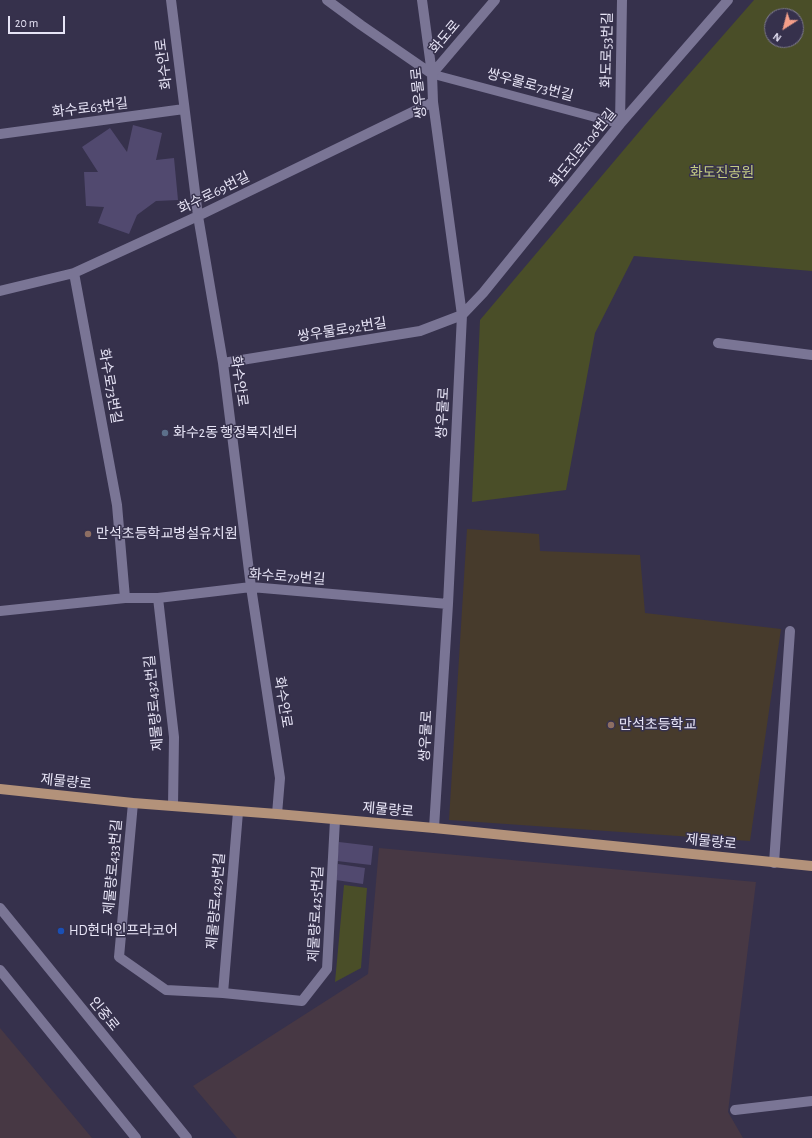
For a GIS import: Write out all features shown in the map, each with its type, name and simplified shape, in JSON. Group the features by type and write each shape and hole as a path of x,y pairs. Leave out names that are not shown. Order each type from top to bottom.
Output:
{"main road":[{"name":"제물량로","path":"0,788 133,803 434,828 812,866"}],"street":[{"name":"화수안로","path":"171,0 198,216 223,363 251,587 280,778 277,814"},
{"path":"327,0 432,74"},
{"name":"쌍우물로","path":"422,0 432,74 433,102 462,315 448,604 434,828"},
{"name":"화도로","path":"432,74 495,0"},
{"name":"화도로53번길","path":"620,124 622,0"},
{"name":"화도진로106번길","path":"462,315 483,293 620,124 728,0"},
{"name":"화수로69번길","path":"0,291 74,273 198,216 433,102"},
{"name":"화수로63번길","path":"0,134 184,110"},
{"name":"화수로73번길","path":"74,273 117,505 125,598"},
{"name":"쌍우물로92번길","path":"223,363 420,331 462,315"},
{"path":"718,342 812,355"},
{"name":"화수로79번길","path":"0,611 125,598 158,598 251,587 448,604"},
{"name":"제물량로432번길","path":"158,598 174,737 173,806"},
{"path":"774,863 790,631"},
{"name":"제물량로433번길","path":"133,803 119,957 166,990 223,993"},
{"name":"제물량로429번길","path":"223,993 238,812"},
{"name":"제물량로425번길","path":"223,993 302,1001 327,969 335,820"},
{"name":"인중로","path":"0,908 187,1138"},
{"path":"0,970 136,1138"},
{"path":"735,1110 812,1102"}],"lane":[{"name":"쌍우물로73번길","path":"432,74 620,124"}],"shaded area":[{"name":"만석초등학교","path":"467,529 539,534 540,551 640,555 645,613 781,629 750,841 449,820"},
{"path":"379,848 756,882 728,1112 743,1138 237,1138 193,1086 368,974"},
{"path":"0,1028 92,1138 0,1138"}],"green space":[{"name":"화도진공원","path":"754,0 812,0 812,271 634,256 595,333 566,490 472,502 480,320 649,120"},
{"path":"344,885 367,888 361,968 335,982"}],"building":[{"path":"133,125 162,133 156,160 174,158 178,200 156,201 137,215 129,234 98,223 104,207 86,206 84,172 98,172 82,147 110,128 127,152"},
{"path":"339,842 373,846 371,865 337,861"},
{"path":"338,864 365,868 363,884 336,880"}],"place":[{"name":"화수2동 행정복지센터","path":"165,433"},
{"name":"만석초등학교병설유치원","path":"88,534"},
{"name":"만석초등학교","path":"611,725"},
{"name":"HD현대인프라코어","path":"61,931"}]}
